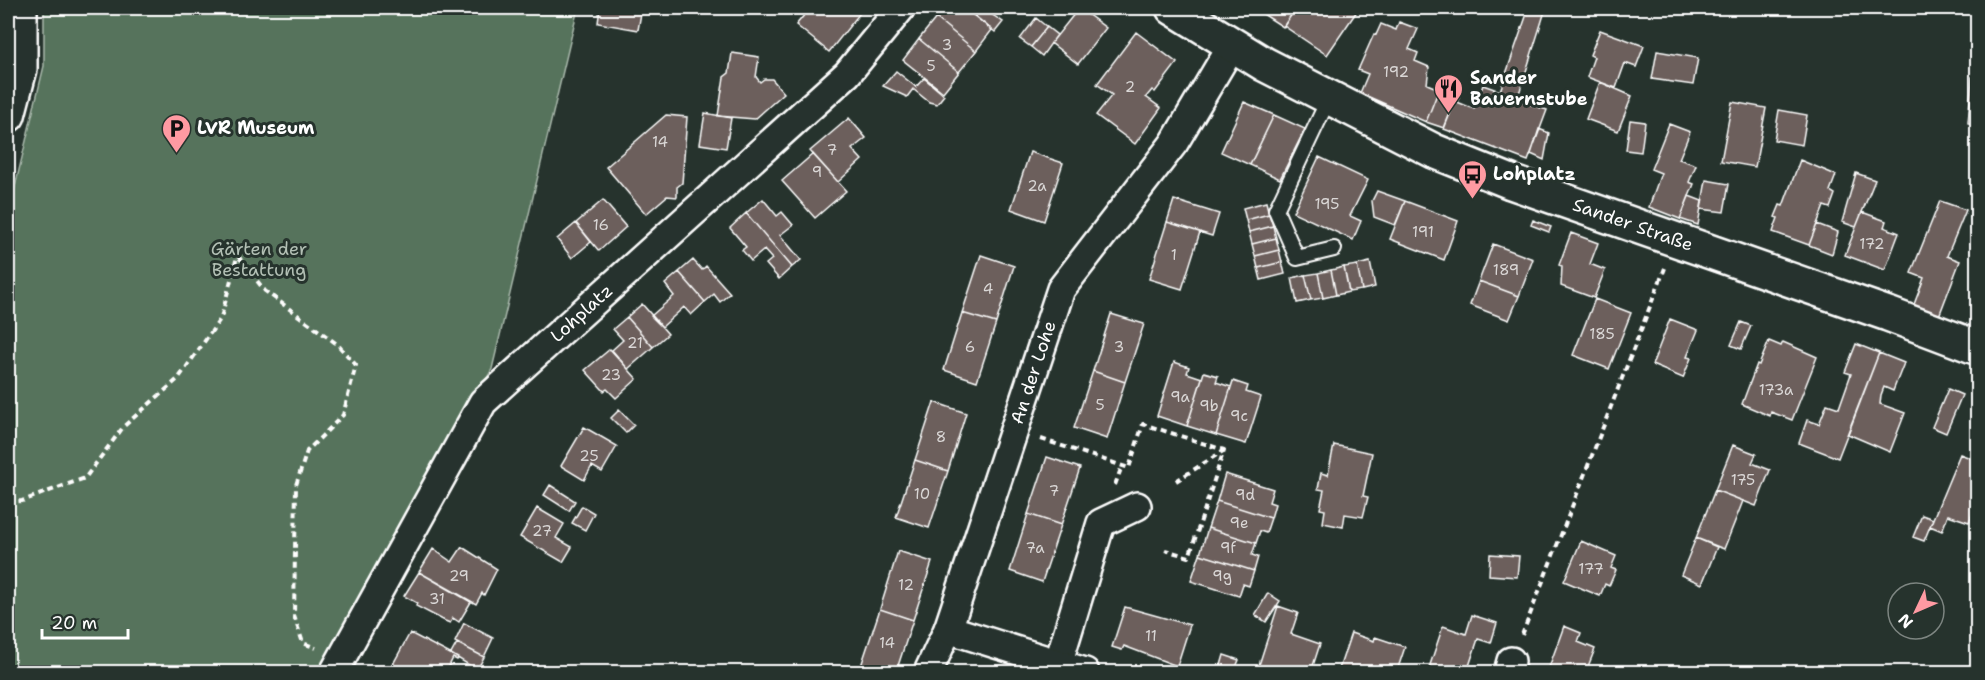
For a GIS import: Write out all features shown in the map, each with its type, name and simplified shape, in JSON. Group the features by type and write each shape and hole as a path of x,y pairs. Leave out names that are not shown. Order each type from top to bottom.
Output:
{"main road":[{"path":"8,116 20,69 20,8"},
{"name":"Sander Straße","path":"1173,8 1232,45 1434,152 1511,182 1977,348"}],"street":[{"name":"Lohplatz","path":"338,665 483,402 847,74 901,8"},
{"name":"An der Lohe","path":"928,672 948,629 1061,289 1174,144 1232,45"},
{"path":"1058,664 1101,523 1137,506"},
{"path":"948,629 1085,672"}],"lane":[{"path":"1329,98 1276,210 1297,258 1334,249"}],"path":[{"path":"1510,667 1676,240"},
{"path":"8,502 22,501 85,478 124,426 178,380 221,318 238,256 265,291 337,344 356,365 343,415 307,451 296,485 294,616 303,643 338,665"},
{"path":"1014,430 1129,468 1143,424 1224,450"},
{"path":"1176,481 1224,450"},
{"path":"1165,550 1189,557 1224,450"}],"green space":[{"name":"Gärten der Bestattung","path":"44,8 578,8 492,369 320,672 8,672 8,216 44,66"}],"building":[{"path":"600,8 642,8 638,30 598,23"},
{"path":"810,8 853,8 860,13 829,52 796,25"},
{"path":"944,8 964,8 992,30 976,51 936,18"},
{"path":"982,8 1003,22 995,32 975,16"},
{"path":"1079,8 1106,28 1078,64 1051,43"},
{"path":"1267,8 1296,8 1283,27 1263,14"},
{"path":"1296,8 1351,8 1357,11 1327,55 1284,26"},
{"path":"1529,8 1546,8 1517,100 1547,110 1528,161 1444,129 1455,101 1474,109 1483,85 1500,91"},
{"path":"936,18 976,51 959,72 919,39"},
{"path":"1036,18 1047,27 1031,47 1020,39"},
{"path":"1399,22 1418,29 1409,49 1418,53 1415,61 1429,67 1427,84 1439,89 1426,122 1360,93 1368,74 1358,70 1374,34 1376,35 1381,24 1396,30"},
{"path":"1047,27 1057,35 1042,56 1031,47"},
{"path":"1600,30 1644,46 1636,67 1625,63 1616,88 1587,77 1594,57 1590,55"},
{"path":"1136,32 1177,63 1155,92 1152,90 1146,97 1161,108 1135,144 1096,115 1112,95 1097,84"},
{"path":"919,39 959,72 943,92 903,60"},
{"path":"1657,51 1698,58 1693,85 1652,79"},
{"path":"732,53 759,57 756,77 760,82 764,79 772,79 784,93 755,119 718,116 724,77 729,73"},
{"path":"896,71 916,87 924,78 944,95 937,104 929,102 913,89 907,97 883,86"},
{"path":"1972,77 1978,77 1978,125 1968,123"},
{"path":"1600,82 1632,96 1618,131 1586,119"},
{"path":"1439,89 1459,97 1457,102 1455,101 1444,128 1426,122"},
{"path":"1244,102 1274,115 1250,165 1221,152"},
{"path":"1732,102 1766,108 1755,167 1721,161"},
{"path":"1779,110 1807,115 1802,145 1774,140"},
{"path":"705,113 731,118 726,148 700,144"},
{"path":"666,115 687,117 682,183 677,187 677,197 667,196 646,214 606,167"},
{"path":"1274,115 1305,129 1280,179 1250,165"},
{"path":"849,118 866,138 852,149 862,160 838,182 810,151"},
{"path":"1630,120 1645,122 1641,152 1626,150"},
{"path":"1669,124 1690,132 1679,159 1696,165 1689,182 1694,184 1680,219 1649,207 1661,173 1651,169"},
{"path":"1539,129 1549,133 1544,160 1531,154"},
{"path":"1030,152 1063,163 1044,221 1011,209"},
{"path":"813,154 846,191 815,218 782,181"},
{"path":"1319,157 1368,180 1350,216 1361,221 1353,240 1293,212"},
{"path":"1800,160 1836,175 1830,191 1835,194 1830,208 1824,206 1809,245 1773,232 1778,218 1775,217 1780,205 1783,206"},
{"path":"1856,173 1875,180 1856,227 1842,222"},
{"path":"1706,180 1729,184 1724,212 1701,209"},
{"path":"1377,191 1405,201 1395,225 1374,217 1372,201"},
{"path":"1689,196 1702,201 1698,225 1680,219"},
{"path":"763,199 777,216 782,212 793,225 780,235 801,260 792,267 746,213"},
{"path":"603,200 626,227 599,251 576,223"},
{"path":"1174,200 1219,214 1212,236 1167,222"},
{"path":"1405,201 1458,221 1444,260 1390,239"},
{"path":"1940,201 1966,210 1947,256 1960,261 1939,316 1913,307 1924,278 1911,273"},
{"path":"1266,202 1269,214 1246,220 1243,208"},
{"path":"1862,212 1886,221 1884,227 1899,233 1885,270 1845,255"},
{"path":"746,213 792,267 779,279 766,264 772,259 764,250 751,261 742,250 746,247 730,228"},
{"path":"1269,214 1273,226 1249,232 1246,220"},
{"path":"1533,220 1551,227 1549,232 1531,225"},
{"path":"1167,222 1200,232 1182,289 1149,279"},
{"path":"576,223 591,242 572,258 557,239"},
{"path":"1817,224 1838,232 1832,254 1809,245"},
{"path":"1273,226 1276,238 1252,244 1249,232"},
{"path":"1571,233 1598,243 1590,264 1605,270 1594,298 1561,286 1562,266 1559,265"},
{"path":"1276,238 1279,250 1255,256 1252,244"},
{"path":"1493,244 1533,259 1519,296 1479,281"},
{"path":"1279,250 1282,262 1258,268 1255,256"},
{"path":"981,255 1014,266 996,323 962,313"},
{"path":"693,260 702,270 706,266 730,293 720,302 714,294 705,302 679,272"},
{"path":"1282,262 1285,274 1261,280 1258,268"},
{"path":"1370,262 1375,287 1362,290 1357,265"},
{"path":"1357,265 1362,290 1349,292 1344,267"},
{"path":"1344,267 1349,292 1336,295 1331,270"},
{"path":"1331,270 1336,295 1323,298 1318,273"},
{"path":"679,272 705,302 691,315 684,307 662,327 651,316 674,296 665,284"},
{"path":"1318,273 1323,298 1311,300 1305,275"},
{"path":"1305,275 1311,300 1297,303 1292,278"},
{"path":"1479,281 1519,296 1509,320 1470,305"},
{"path":"1595,299 1631,313 1609,369 1573,355"},
{"path":"642,304 668,334 653,347 627,317"},
{"path":"962,313 996,323 977,381 944,370"},
{"path":"1111,314 1144,324 1125,382 1093,371"},
{"path":"627,317 653,347 628,369 612,350 623,340 613,329"},
{"path":"1670,319 1698,330 1687,357 1691,358 1683,378 1652,365"},
{"path":"1741,322 1751,326 1741,349 1731,345"},
{"path":"1769,341 1781,346 1783,342 1817,357 1792,420 1771,412 1770,416 1742,404 1757,364 1759,365"},
{"path":"1856,344 1879,353 1838,458 1799,443 1807,420 1819,424 1827,404 1839,408 1851,374 1845,372"},
{"path":"610,349 637,379 616,398 607,389 604,391 585,370"},
{"path":"1879,353 1904,363 1893,391 1884,387 1881,395 1880,404 1905,413 1890,452 1848,434"},
{"path":"1174,362 1189,367 1187,373 1202,378 1187,426 1157,416"},
{"path":"1093,371 1125,382 1107,439 1074,428"},
{"path":"1204,372 1218,376 1216,382 1231,387 1233,381 1216,435 1187,426"},
{"path":"1233,381 1248,386 1246,392 1261,397 1246,444 1216,435"},
{"path":"1948,389 1962,395 1946,433 1932,427"},
{"path":"934,402 966,413 948,471 915,460"},
{"path":"619,410 634,425 626,433 611,418"},
{"path":"584,427 617,446 602,472 592,466 584,480 561,466"},
{"path":"1334,445 1372,453 1363,496 1368,497 1363,517 1345,514 1343,527 1323,523 1325,510 1320,509 1324,490 1318,489 1321,473 1328,475"},
{"path":"1733,445 1756,454 1752,463 1770,470 1756,506 1715,490"},
{"path":"1960,454 1978,461 1978,501 1969,522 1948,515 1942,531 1930,526"},
{"path":"1047,457 1080,468 1061,525 1028,514"},
{"path":"915,460 948,471 929,528 896,517"},
{"path":"1225,474 1273,489 1269,502 1275,504 1271,518 1217,501"},
{"path":"550,485 575,501 569,511 544,495"},
{"path":"1715,490 1743,501 1724,549 1696,538"},
{"path":"1217,501 1271,518 1266,533 1260,531 1256,543 1208,528"},
{"path":"582,506 594,513 585,530 572,523"},
{"path":"537,508 564,524 556,538 572,547 563,562 520,537"},
{"path":"1028,514 1061,525 1042,582 1010,571"},
{"path":"1922,515 1933,519 1924,541 1913,537"},
{"path":"1208,528 1256,543 1252,555 1258,557 1254,571 1200,554"},
{"path":"1696,538 1717,547 1702,584 1681,575"},
{"path":"1581,541 1616,556 1611,568 1616,570 1609,586 1605,584 1600,596 1564,581"},
{"path":"462,547 497,569 484,595 482,593 476,604 419,572 433,549 452,562"},
{"path":"898,551 932,562 913,620 880,609"},
{"path":"1200,554 1254,571 1249,586 1243,584 1239,596 1191,581"},
{"path":"1490,554 1519,556 1517,577 1489,575"},
{"path":"419,572 471,602 459,622 453,618 450,623 445,621 416,606 417,603 404,596"},
{"path":"1268,593 1280,601 1266,622 1255,615"},
{"path":"1278,606 1298,613 1291,634 1320,644 1311,672 1287,672 1270,667 1268,671 1258,668"},
{"path":"1125,607 1190,625 1177,666 1124,646 1122,650 1112,647"},
{"path":"880,609 913,620 896,672 880,672 861,666"},
{"path":"1472,615 1497,623 1491,643 1478,639 1468,669 1472,672 1443,672 1429,668 1443,626 1466,634"},
{"path":"464,623 493,638 484,657 455,642"},
{"path":"1564,626 1581,633 1578,642 1595,649 1587,669 1594,672 1548,670"},
{"path":"410,633 458,658 457,660 453,658 446,672 406,672 392,666"},
{"path":"1351,633 1374,641 1375,637 1405,647 1397,671 1338,672"},
{"path":"457,643 484,657 477,670 451,654"},
{"path":"1224,655 1239,660 1234,672 1219,672"}],"place":[{"name":"Sander Bauernstube","path":"1449,114"},
{"name":"LVR Museum","path":"176,154"},
{"name":"Lohplatz","path":"1472,200"}]}
